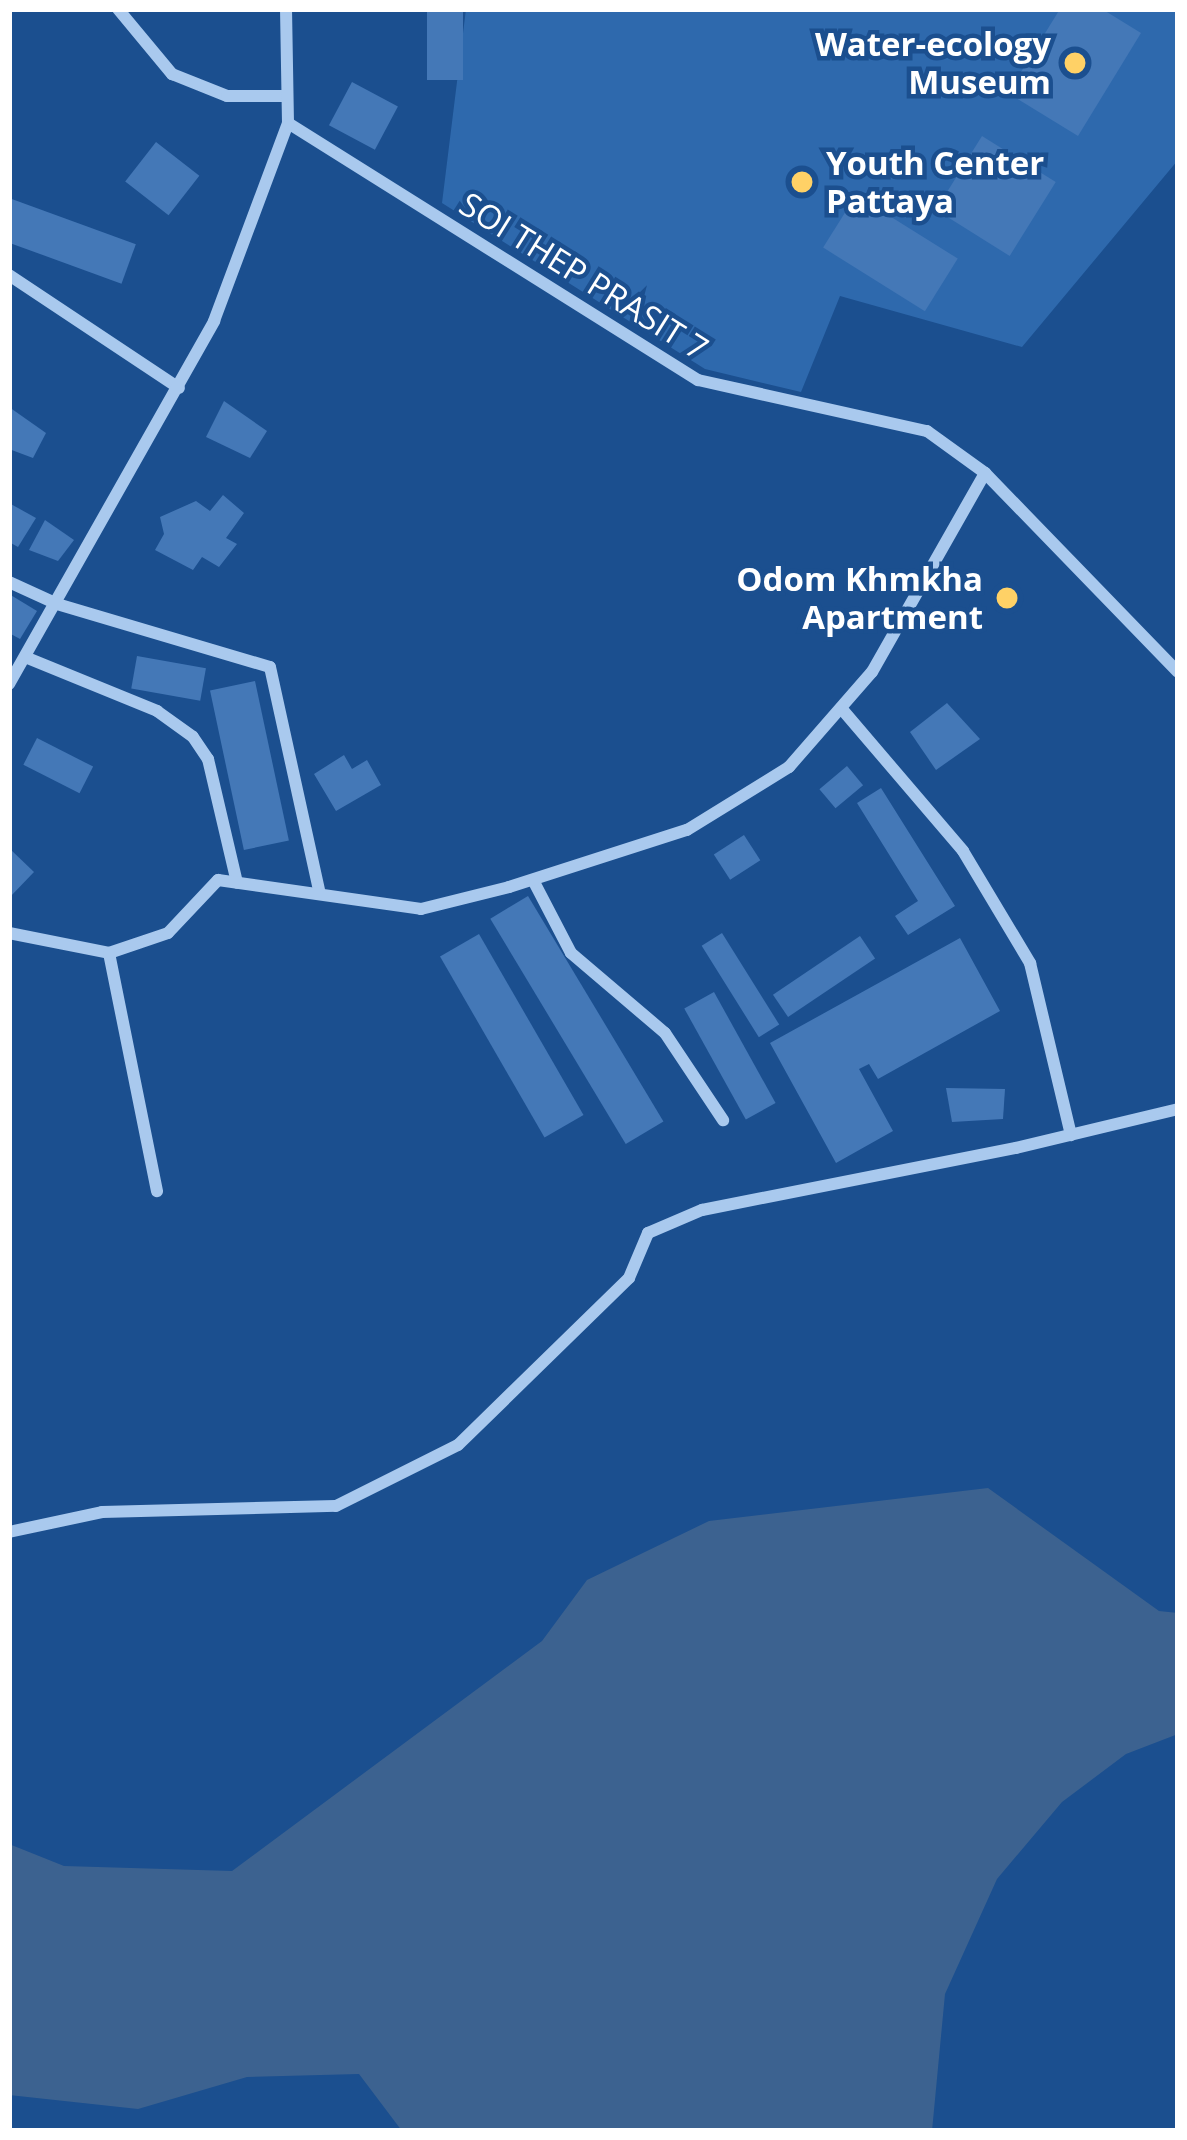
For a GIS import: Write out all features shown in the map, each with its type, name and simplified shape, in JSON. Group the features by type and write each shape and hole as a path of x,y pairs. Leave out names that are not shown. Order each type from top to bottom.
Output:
{"street":[{"path":"118,9 172,74 227,97 287,96"},
{"path":"9,685 18,661 57,604 214,321 288,123 286,9"},
{"name":"SOI THEP PRASIT 7","path":"288,123 698,380 926,431 985,472 1178,672"},
{"path":"9,275 179,388"},
{"path":"9,933 110,953 168,933 218,880 421,909 533,880 687,830 789,767 872,672 985,472"},
{"path":"9,582 57,604 270,668 320,894"},
{"path":"18,661 157,711 193,737 208,759 237,883"},
{"path":"841,708 963,851 1030,963 1071,1135"},
{"path":"533,880 571,953 665,1034 723,1120"},
{"path":"110,953 158,1191"},
{"path":"9,1532 102,1512 336,1506 458,1445 629,1278 648,1234 702,1210 1178,1109"}],"shaded area":[{"name":"Youth Center Pattaya","path":"466,9 1178,9 1178,160 1022,347 840,296 801,392 705,369 442,203"},
{"path":"988,1488 1159,1611 1178,1613 1178,1734 1126,1754 1062,1802 997,1879 945,1994 932,2131 402,2131 359,2074 247,2077 138,2109 9,2095 9,1844 64,1866 232,1871 542,1641 587,1580 709,1521"}],"building":[{"path":"427,9 463,9 463,80 427,80"},
{"name":"Water-ecology Museum","path":"1060,9 1102,9 1141,33 1078,136 1008,93"},
{"path":"352,82 398,106 375,150 329,125"},
{"path":"982,136 1056,182 1010,256 936,210"},
{"path":"156,142 199,176 169,215 125,181"},
{"path":"856,195 958,259 925,311 823,248"},
{"path":"9,198 136,244 121,284 9,243"},
{"path":"224,401 267,431 250,458 206,437"},
{"path":"9,407 46,433 33,458 9,449"},
{"path":"223,495 244,513 226,538 237,544 219,567 202,557 193,570 155,550 164,534 160,517 196,501 210,511"},
{"path":"9,503 36,518 18,547 9,542"},
{"path":"45,520 74,540 58,561 29,550"},
{"path":"9,594 37,611 20,639 9,633"},
{"path":"137,656 206,668 200,701 131,688"},
{"path":"255,681 289,840 244,850 210,691"},
{"path":"947,703 980,739 936,770 910,732"},
{"path":"37,738 93,767 80,793 23,765"},
{"path":"344,755 352,769 367,760 381,785 336,811 314,774"},
{"path":"847,766 863,785 835,808 819,789"},
{"path":"881,788 955,906 908,935 895,916 918,901 857,803"},
{"path":"744,835 760,860 730,880 714,855"},
{"path":"9,848 34,872 9,898"},
{"path":"528,896 663,1121 626,1144 490,919"},
{"path":"722,933 779,1025 759,1037 702,946"},
{"path":"479,934 584,1115 545,1137 440,957"},
{"path":"860,936 875,958 788,1017 773,995"},
{"path":"960,938 1000,1011 878,1079 869,1064 859,1069 893,1131 836,1163 770,1043"},
{"path":"714,992 776,1103 746,1120 684,1008"},
{"path":"946,1088 1005,1089 1003,1119 952,1122"}],"place":[{"name":"Water-ecology Museum","path":"1075,63"},
{"name":"Youth Center Pattaya","path":"802,182"},
{"name":"Odom Khmkha Apartment","path":"1007,598"}]}
